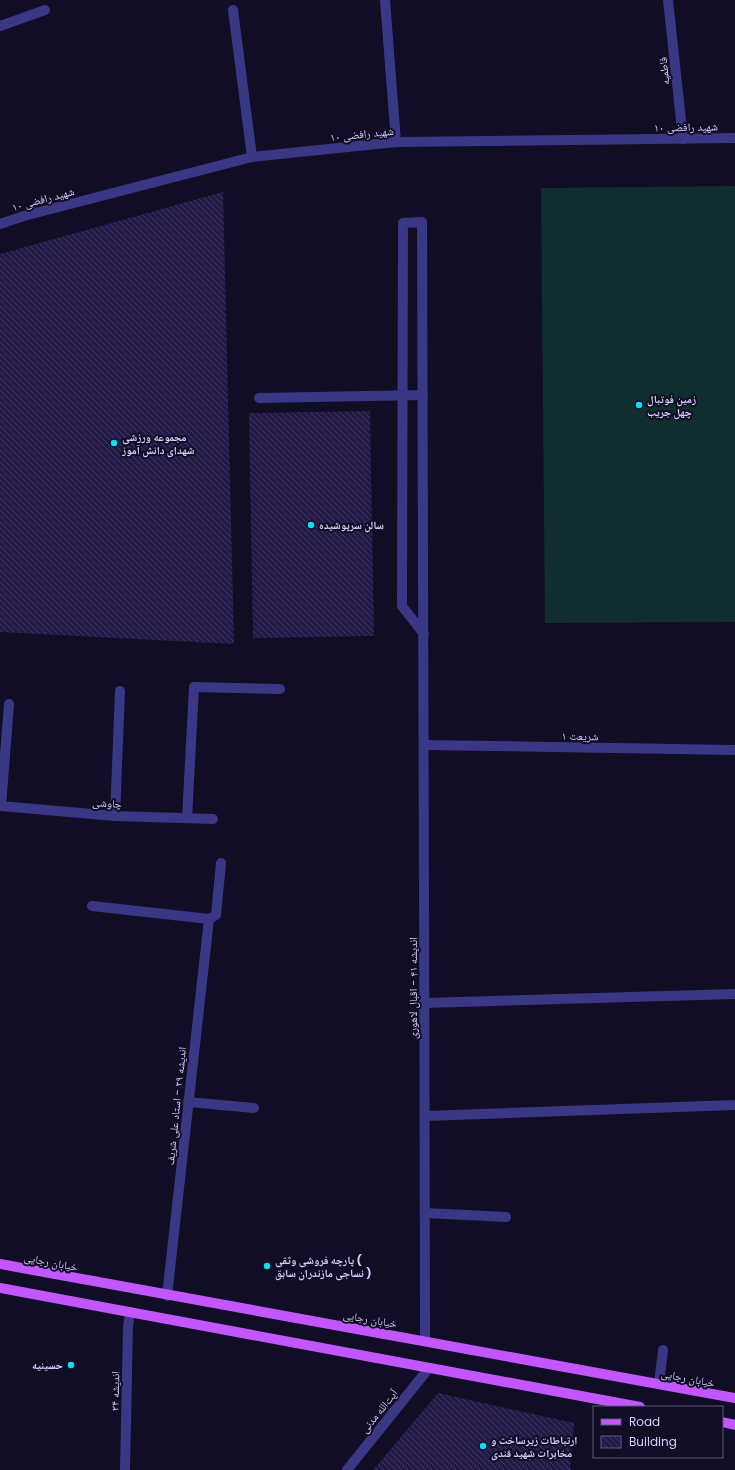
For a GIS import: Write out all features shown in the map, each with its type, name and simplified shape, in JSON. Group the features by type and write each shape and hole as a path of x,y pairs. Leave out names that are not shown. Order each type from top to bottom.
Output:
{"main road":[{"name":"خیابان رجایی","path":"0,1264 167,1296 425,1341 735,1398"},
{"path":"0,1288 635,1406"},
{"path":"723,1422 735,1425"}],"street":[{"path":"385,0 396,142"},
{"name":"فاطمیه","path":"668,0 683,139"},
{"path":"0,26 45,10"},
{"path":"233,10 252,157"},
{"name":"شهید رافضی ۱۰","path":"0,224 24,216 252,157 396,142 735,138"},
{"name":"اندیشه ۴۱ - اقبال لاهوری","path":"403,396 403,223 422,222 425,745 425,1341"},
{"path":"259,398 423,395"},
{"path":"403,396 402,606 424,634"},
{"path":"187,818 194,687 280,690"},
{"path":"115,816 120,691"},
{"path":"0,806 9,704"},
{"name":"شریعت ۱","path":"425,745 735,750"},
{"name":"چاوشی","path":"0,806 115,816 213,819"},
{"name":"اندیشه ۳۹ - استاد علی شریف","path":"167,1296 209,919 216,914 221,863"},
{"path":"92,906 209,919"},
{"path":"425,1003 735,994"},
{"path":"188,1102 254,1108"},
{"path":"425,1116 735,1105"},
{"path":"425,1214 506,1217"},
{"name":"اندیشه ۳۴","path":"125,1470 128,1328 130,1312"},
{"path":"659,1384 663,1350"},
{"name":"آیت‌الله مدنی","path":"347,1470 429,1368"}],"green space":[{"name":"زمین فوتبال چهل جریب","path":"735,186 735,622 545,623 541,188"}],"building":[{"name":"مجموعه ورزشی شهدای دانش آموز","path":"223,192 234,644 0,632 0,254"},
{"name":"سالن سرپوشیده","path":"370,411 374,636 253,638 249,413"},
{"name":"ارتباطات زیرساخت و مخابرات شهید قندی","path":"438,1393 574,1423 570,1470 373,1470"}],"place":[{"name":"زمین فوتبال چهل جریب","path":"639,405"},
{"name":"مجموعه ورزشی شهدای دانش آموز","path":"114,443"},
{"name":"سالن سرپوشیده","path":"311,525"},
{"name":"پارچه فروشی وثقی ( نساجی مازندران سابق )","path":"267,1266"},
{"name":"حسینیه","path":"71,1365"},
{"name":"ارتباطات زیرساخت و مخابرات شهید قندی","path":"483,1446"}]}
